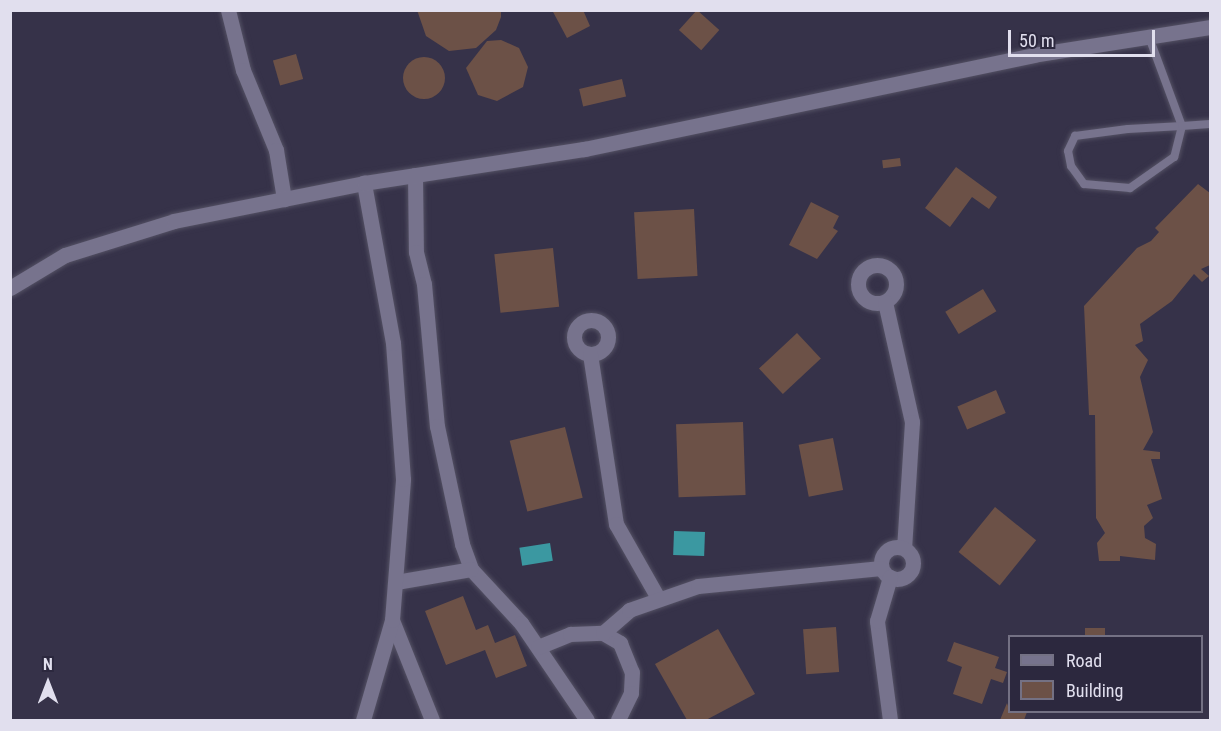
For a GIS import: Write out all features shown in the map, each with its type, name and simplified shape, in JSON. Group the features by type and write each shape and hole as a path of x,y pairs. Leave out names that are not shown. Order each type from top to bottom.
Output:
{"street":[{"path":"228,10 243,70 276,150 285,199"},
{"path":"10,288 65,255 116,236 285,199 364,183 584,149 1149,35 1210,27"},
{"path":"415,175 416,252 424,284 437,426 471,569 538,647 586,720"},
{"path":"363,720 393,620 403,479 393,343 364,183"},
{"path":"603,633 629,610 658,598 698,586 885,573 902,578 912,569 912,557 904,548 912,422 885,302"},
{"path":"590,354 616,524 658,598"},
{"path":"890,720 877,621 885,573 886,550 904,548"},
{"path":"396,582 471,569"},
{"path":"393,620 432,720"},
{"path":"538,647 570,634 603,633 620,643 632,672 631,693 618,720"}],"lane":[{"path":"1149,35 1182,126 1174,157 1130,188 1084,184 1071,166 1068,151 1076,136 1182,126 1210,124"}],"shaded area":[{"path":"674,531 705,532 704,556 673,555"},
{"path":"550,543 553,561 522,566 519,548"}],"building":[{"path":"417,10 501,10 501,17 496,30 476,48 449,51 426,36"},
{"path":"552,10 583,10 590,26 567,38"},
{"path":"697,10 719,30 701,50 679,30"},
{"path":"501,40 519,48 528,67 523,87 497,101 478,95 466,68 487,41"},
{"path":"296,54 303,79 280,86 273,61"},
{"path":"424,57 432,58 439,63 444,70 444,86 439,93 432,98 424,99 416,98 409,93 404,86 403,78 404,70 409,63 416,58"},
{"path":"622,79 626,97 583,106 579,89"},
{"path":"900,158 901,166 883,168 882,160"},
{"path":"956,167 997,197 989,209 972,197 950,227 925,208"},
{"path":"1198,184 1210,193 1210,265 1201,269 1209,276 1202,282 1194,274 1172,301 1140,324 1143,341 1135,345 1148,360 1140,377 1153,432 1143,450 1160,452 1160,459 1151,459 1162,499 1147,505 1153,518 1144,526 1145,538 1156,544 1155,560 1120,556 1120,561 1099,561 1097,543 1105,533 1096,518 1095,415 1089,415 1084,306 1137,248 1151,241 1159,232 1155,228"},
{"path":"811,202 839,216 833,228 838,231 817,259 789,245"},
{"path":"694,209 698,276 638,279 634,212"},
{"path":"553,248 559,307 500,313 494,254"},
{"path":"983,289 996,311 959,334 945,312"},
{"path":"797,333 821,359 783,394 759,368"},
{"path":"996,390 1006,413 967,429 957,406"},
{"path":"743,422 746,495 679,497 676,424"},
{"path":"565,427 583,498 527,512 510,441"},
{"path":"833,438 843,490 809,497 799,445"},
{"path":"995,507 1036,540 1000,585 958,552"},
{"path":"463,596 476,630 488,625 495,643 515,635 527,666 496,678 485,650 446,665 425,611"},
{"path":"836,627 839,672 806,674 803,629"},
{"path":"1085,628 1105,628 1105,635 1085,635"},
{"path":"718,629 755,694 706,720 687,720 655,664"},
{"path":"954,642 999,657 995,668 1007,672 1003,683 991,679 982,704 953,694 962,667 947,661"},
{"path":"1007,703 1008,713 1027,713 1024,720 1000,720"}]}
